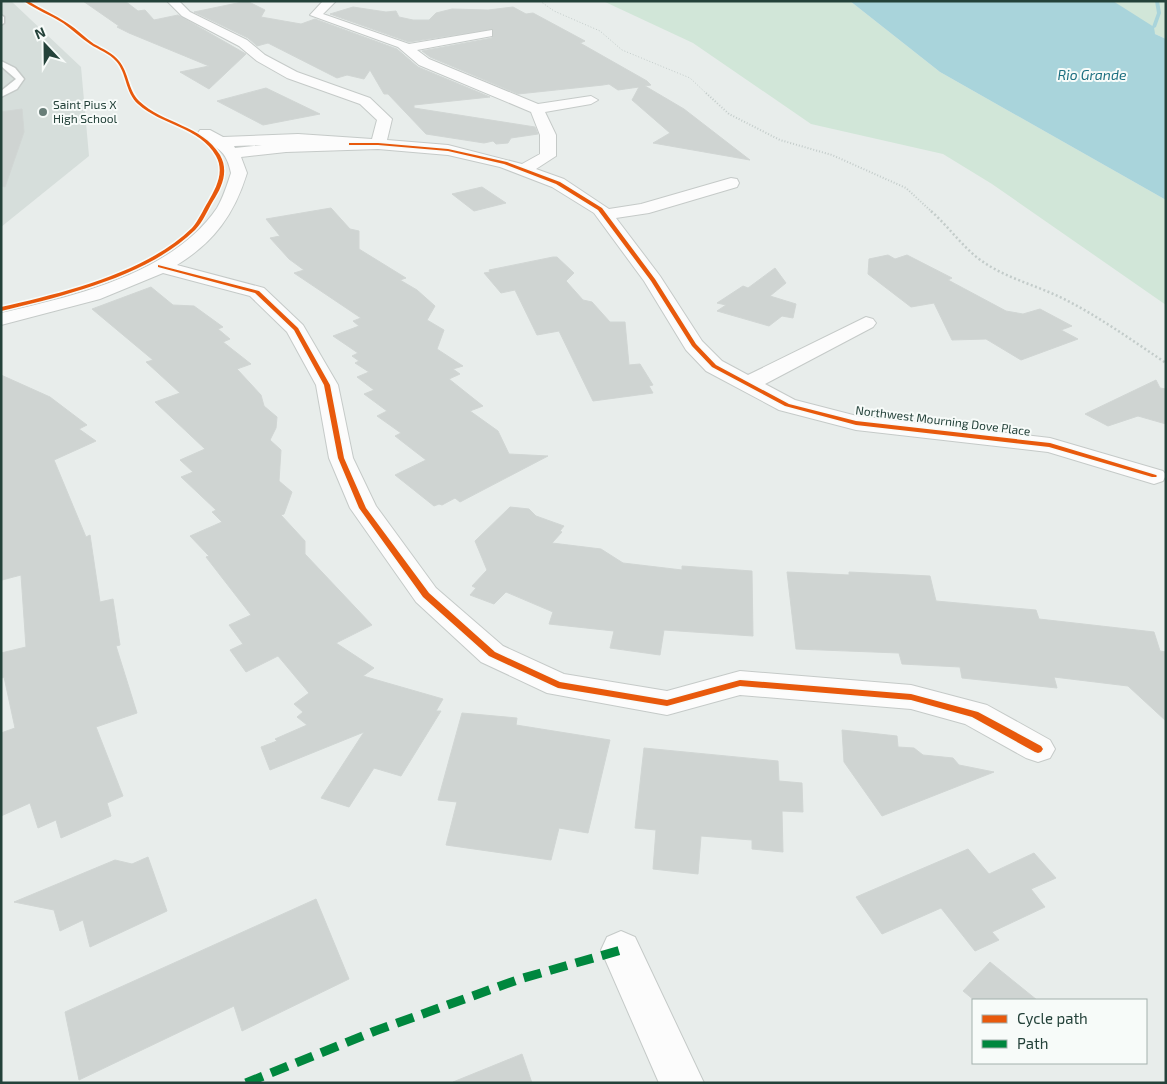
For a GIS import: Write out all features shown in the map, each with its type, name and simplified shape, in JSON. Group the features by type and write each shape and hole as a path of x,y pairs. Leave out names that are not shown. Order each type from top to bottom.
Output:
{"street":[{"path":"172,1 186,14 243,44 261,58 292,75 365,101 385,119 378,144"},
{"path":"331,1 322,7 316,15 402,44 432,65 537,109 590,100"},
{"path":"407,48 488,33"},
{"path":"524,169 548,156 548,135 537,109"},
{"path":"1,319 83,298 160,266 182,253 211,228 226,208 239,173 227,147 205,133"},
{"name":"Northwest Mourning Dove Place","path":"227,147 378,144 448,150 524,169 558,183 600,209 653,280 694,345 714,366 787,405 856,423 1050,445 1154,476"},
{"path":"604,215 643,208 731,183"},
{"path":"182,253 231,267 248,279 257,292 296,329 327,385 341,458 363,508 426,595 492,654 558,685 667,703 740,683 911,697 975,714 1038,749"},
{"path":"160,266 257,292"},
{"path":"748,384 866,323"},
{"path":"621,950 682,1083"}],"lane":[{"path":"1,17 1,23"},
{"path":"1,63 12,70 20,79 14,87 1,94"}],"path":[{"path":"540,1 554,11 600,31 622,50 690,78 729,114 749,125 780,140 832,155 906,188 941,220 956,239 980,260 1016,280 1064,299 1116,329 1166,363"}],"shaded area":[{"name":"Saint Pius X High School","path":"1,1 11,1 81,67 89,156 1,227"}],"green space":[{"path":"603,1 850,1 940,72 1166,200 1166,305 992,184 943,154 811,124 693,43"},
{"path":"1113,1 1166,1 1166,39 1155,34"}],"water":[{"name":"Rio Grande","path":"850,1 1113,1 1154,27 1155,34 1166,39 1166,200 940,72"}],"building":[{"path":"83,1 125,1 138,11 145,10 154,20 178,15 246,54 209,89 180,72 209,66 117,27 119,26"},
{"path":"247,1 265,10 261,17 301,24 315,19 397,49 418,67 490,97 414,105 414,108 535,127 538,134 511,138 508,143 496,144 493,141 484,143 426,134 388,94 384,94 370,70 364,79 347,75 337,78 268,43 257,46 248,38 194,12"},
{"path":"353,7 386,12 396,11 399,17 413,20 429,20 436,13 452,9 488,10 513,7 526,14 533,13 585,41 580,43 647,81 651,85 645,86 684,109 750,160 653,143 670,133 632,100 639,87 618,90 609,84 518,94 430,57 422,51 492,38 493,29 409,42 330,14"},
{"path":"266,88 320,114 263,125 217,101"},
{"path":"22,109 24,132 5,187 1,186 1,112"},
{"path":"482,187 506,203 474,211 452,194"},
{"path":"331,208 350,229 359,231 359,249 406,278 400,280 417,290 435,306 427,320 444,330 437,349 463,366 453,369 460,374 449,379 483,406 470,411 498,431 509,454 548,456 460,502 455,498 442,505 434,506 395,475 426,460 395,436 401,433 377,416 387,411 364,394 374,390 357,377 369,372 355,363 359,361 352,356 358,353 333,336 359,326 353,321 361,318 294,273 304,270 289,259 270,238 280,236 266,219"},
{"path":"888,255 895,259 907,255 952,278 948,280 1006,311 1023,314 1040,309 1072,326 1061,330 1078,339 1021,360 986,339 952,340 934,303 911,307 868,274 869,259"},
{"path":"557,257 574,273 566,281 583,300 592,302 610,322 625,322 629,365 640,364 653,385 649,386 653,393 593,401 559,331 537,335 515,290 501,293 484,273 490,272 489,270"},
{"path":"775,268 786,283 770,296 796,304 793,318 782,316 769,326 717,311 726,305 717,303 743,286 748,288"},
{"path":"151,287 173,305 194,306 223,327 218,329 230,339 223,342 251,364 237,369 261,395 264,406 277,417 276,428 270,440 281,450 279,481 292,492 284,514 281,515 305,541 305,554 372,625 336,643 374,668 363,676 443,699 436,711 441,711 401,776 374,768 349,807 321,798 364,732 270,770 261,747 307,725 297,717 303,712 294,704 309,693 278,656 246,672 230,650 243,644 229,625 251,615 206,557 209,556 190,536 222,522 212,512 216,510 181,477 193,472 180,460 205,449 155,402 180,393 146,362 153,360 92,309"},
{"path":"1,375 50,397 87,425 79,429 96,441 54,460 86,537 90,535 100,602 113,599 120,645 116,646 137,713 96,727 123,796 107,803 111,816 61,838 56,820 38,828 30,803 1,816 1,733 15,728 4,677 2,678 1,653 26,647 21,575 2,580"},
{"path":"1156,380 1160,388 1166,389 1166,424 1138,416 1108,426 1085,414"},
{"path":"510,507 529,509 536,516 564,526 560,531 562,532 552,543 601,549 623,563 682,570 682,566 752,571 753,636 664,630 660,655 610,648 614,631 549,624 553,612 506,592 494,604 470,595 476,588 472,586 487,570 475,541"},
{"path":"787,572 849,575 849,572 930,576 936,601 1036,610 1039,619 1154,632 1160,651 1166,652 1166,721 1128,686 1054,677 1057,688 962,678 960,667 902,664 899,653 796,649"},
{"path":"462,713 517,718 516,725 610,740 588,833 559,828 551,860 446,845 457,802 438,800"},
{"path":"842,730 897,736 898,747 914,748 923,755 953,758 959,765 994,772 882,816 844,762"},
{"path":"644,748 778,761 779,781 802,783 803,812 782,811 783,852 752,849 752,840 701,836 698,874 653,869 656,830 635,828"},
{"path":"968,849 989,874 1034,853 1056,878 1031,889 1045,907 992,932 999,940 975,951 941,908 882,934 856,897"},
{"path":"148,857 167,911 90,947 83,920 60,931 54,910 14,902 115,860 132,864"},
{"path":"316,899 349,979 242,1031 234,1006 79,1080 65,1012"},
{"path":"990,962 1036,999 973,999 963,991"},
{"path":"522,1054 532,1083 453,1083 453,1082"}],"waterway":[{"path":"1154,27 1159,13 1157,1"}],"marked path":[{"path":"246,1083 375,1031 520,979 621,950"}],"cycle path":[{"path":"1,309 104,280 155,257 177,243 197,225 218,188 222,177 220,160 210,145 191,131 148,110 134,98 117,60 65,23 25,1"},
{"path":"350,144 378,144 448,150 505,163 558,183 600,209 653,280 694,345 714,366 787,405 856,423 1050,445 1154,476"},
{"path":"160,266 257,292 296,329 327,385 341,458 363,508 426,595 492,654 558,685 667,703 740,683 911,697 975,714 1038,749"}],"place":[{"name":"Saint Pius X High School","path":"43,112"}]}
